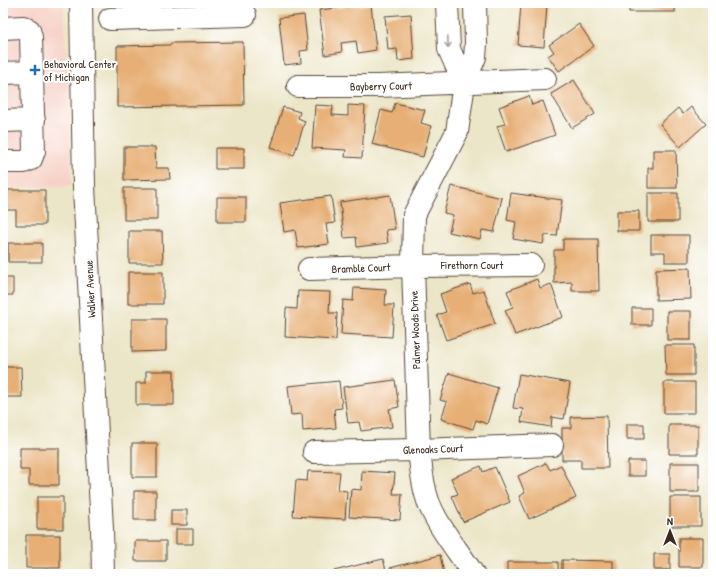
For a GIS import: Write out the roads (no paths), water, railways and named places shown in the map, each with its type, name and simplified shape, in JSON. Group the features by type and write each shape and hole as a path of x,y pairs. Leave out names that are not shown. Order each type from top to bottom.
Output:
{"street":[{"name":"Walker Avenue","path":"81,3 84,187 102,529 103,574"},
{"path":"447,3 449,49 464,83 545,79"},
{"name":"Palmer Woods Drive","path":"474,574 441,524 429,502 422,478 419,450 413,266 414,215 457,132 464,83 475,58 475,3"},
{"path":"110,19 174,10 245,15"},
{"path":"3,28 23,27 29,30 31,37 34,120 34,151 31,159 24,162 3,162"},
{"path":"3,73 32,72"},
{"name":"Bayberry Court","path":"298,86 379,86 464,83"},
{"path":"3,121 34,120"},
{"name":"Firethorn Court","path":"413,266 531,265"},
{"name":"Bramble Court","path":"309,269 413,266"},
{"name":"Glenoaks Court","path":"314,452 552,445"}],"place":[{"name":"Behavioral Center of Michigan","path":"35,70"}]}
